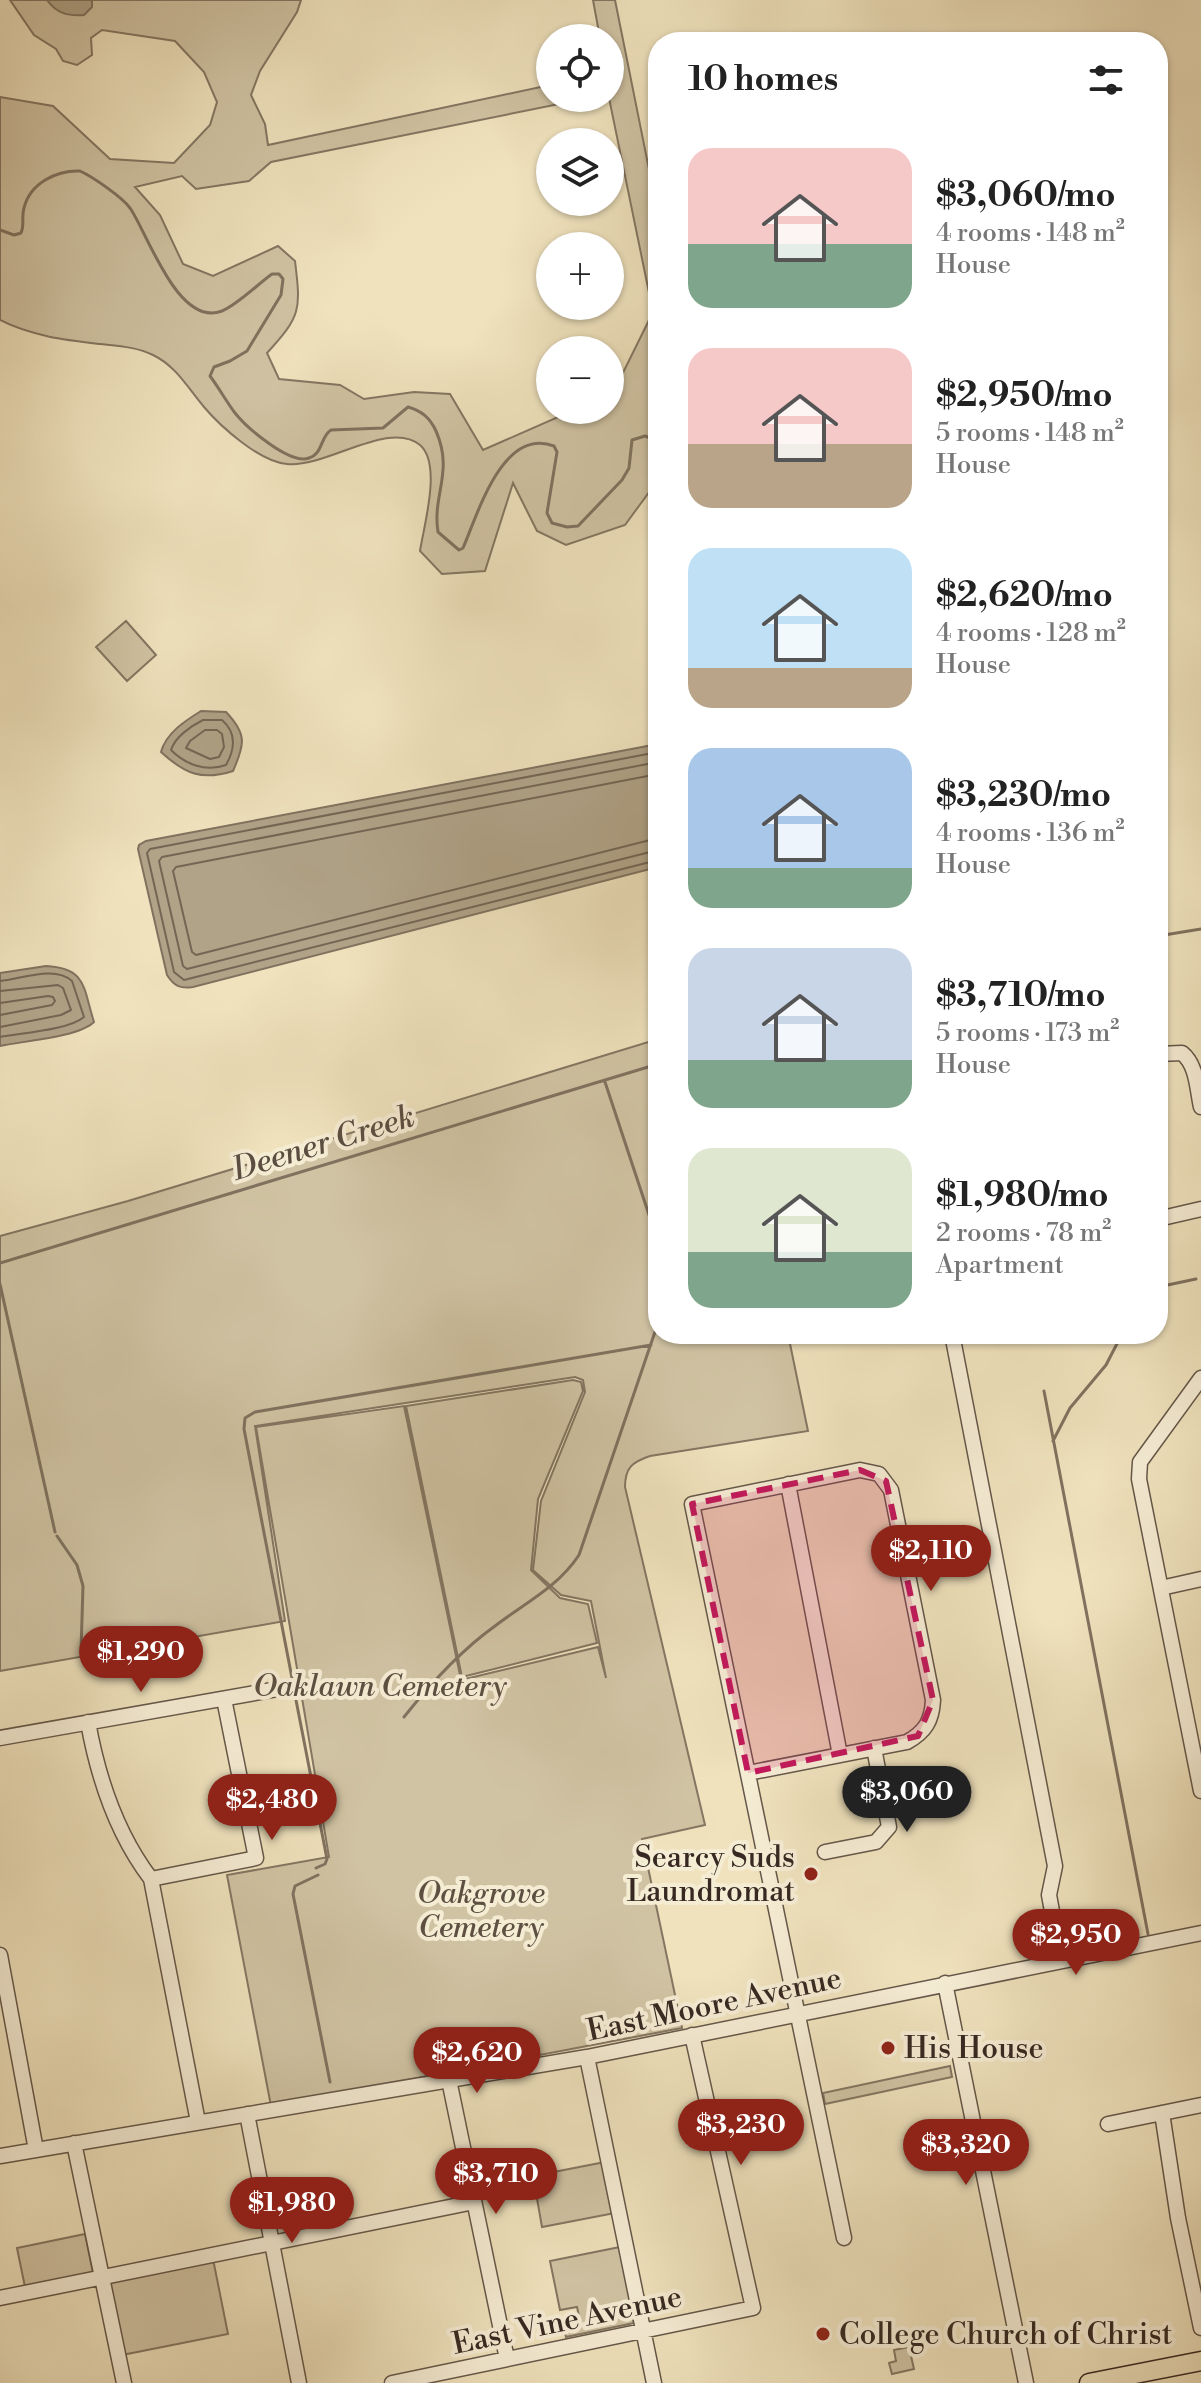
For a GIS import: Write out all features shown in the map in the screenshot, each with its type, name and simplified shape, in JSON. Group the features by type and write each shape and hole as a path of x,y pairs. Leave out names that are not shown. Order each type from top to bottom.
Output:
{"main road":[{"path":"1089,2383 1201,2361"}],"street":[{"path":"1168,1053 1182,1053 1189,1058 1201,1107"},
{"path":"1168,1217 1201,1209"},
{"path":"954,1344 1055,1866 1049,1895 1061,1960"},
{"path":"1200,1381 1140,1462 1139,1479 1196,1743 1201,1791"},
{"path":"748,1773 907,1742 927,1726 933,1700 891,1490 879,1474 860,1470 692,1504 844,2238"},
{"path":"788,1484 840,1755"},
{"path":"1161,1588 1201,1579"},
{"path":"0,1738 289,1687"},
{"path":"151,1879 256,1858 224,1699"},
{"path":"88,1722 101,1781 113,1813 138,1862 151,1879 198,2122"},
{"path":"825,1852 876,1842 889,1827 874,1748"},
{"name":"East Moore Avenue","path":"0,2156 587,2057 1201,1933"},
{"path":"0,1955 36,2150"},
{"path":"945,1983 1026,2383"},
{"name":"East Vine Avenue","path":"392,2383 753,2308 692,2035"},
{"path":"587,2057 654,2383"},
{"path":"449,2080 507,2359"},
{"path":"1108,2124 1201,2105"},
{"path":"1162,2113 1178,2218 1201,2328"},
{"path":"247,2114 299,2383"},
{"path":"74,2143 124,2383"},
{"path":"0,2298 474,2202"}],"highlighted area":[{"path":"860,1470 886,1481 933,1700 918,1736 748,1773 692,1504"}],"green space":[{"path":"10,0 301,0 297,12 260,71 251,95 265,124 268,145 536,88 536,109 271,162 249,181 196,189 182,176 135,187 160,215 183,264 213,276 278,246 295,261 298,291 296,312 287,330 267,353 279,379 340,385 364,399 414,392 450,394 483,450 542,424 624,424 624,371 648,322 648,494 625,525 566,545 537,531 513,483 485,571 442,574 420,551 431,480 430,466 420,445 407,439 392,438 303,463 276,462 253,450 220,424 175,371 153,355 127,347 49,336 0,320 0,97 53,106 110,159 174,163 210,125 217,102 204,72 175,41 102,30 91,38 92,55 77,65 63,61 56,49 34,35"},
{"path":"593,0 615,0 620,24 597,24"},
{"path":"624,45 648,164 648,288 624,171 624,128 615,128 612,112 624,112"},
{"path":"126,621 156,655 127,681 96,647"},
{"path":"648,1042 648,1344 790,1344 808,1431 650,1456 634,1463 626,1475 625,1487 705,1825 642,1839 682,2028 271,2106 227,1875 329,1857 256,1427 404,1406 461,1680 598,1647 606,1678 591,1601 561,1595 533,1570 541,1501 585,1392 583,1380 575,1377 255,1426 285,1621 0,1671 0,1236 128,1201"},
{"path":"573,1380 581,1382 583,1391 538,1499 531,1570 560,1598 588,1604 597,1643 462,1677 406,1406"},
{"path":"950,2066 952,2077 825,2104 823,2093"},
{"path":"605,2162 615,2213 542,2227 533,2176"},
{"path":"85,2234 93,2273 25,2287 17,2248"},
{"path":"620,2247 634,2323 566,2337 563,2325 580,2321 577,2307 560,2310 550,2261"},
{"path":"213,2259 228,2334 122,2355 107,2280"},
{"path":"909,2347 914,2369 892,2374 889,2363 896,2361 894,2350"}],"water":[{"path":"47,0 92,0 92,7 84,15 68,14 59,11"},
{"path":"201,711 226,712 238,727 242,746 233,771 194,774 161,752 172,733"},
{"path":"648,746 648,870 193,987 178,986 167,975 138,849 146,841"},
{"path":"46,966 69,971 76,976 85,990 94,1022 64,1035 0,1046 0,973"}],"waterway":[{"path":"0,230 14,235 21,233 27,199 38,185 62,173 80,171 121,198 130,208 166,276 192,306 206,313 222,311 272,274 279,274 283,279 281,295 247,351 214,367 210,376 235,413 249,427 280,451 301,459 314,456 331,430 383,428 408,407 421,413 436,431 443,459 438,532 459,550 463,548 495,477 506,461 520,449 536,444 554,446 557,452 547,513 552,523 578,526 622,480 629,468 632,440 648,437"},
{"name":"Deener Creek","path":"1168,934 1201,929"},
{"name":"Deener Creek","path":"0,1263 648,1067"},
{"path":"605,1082 648,1212"},
{"path":"1168,1285 1196,1279"},
{"path":"0,1284 55,1532"},
{"path":"404,1717 458,1657 551,1585 579,1555 651,1344"},
{"path":"1053,1441 1070,1408 1106,1365 1117,1344"},
{"path":"292,1678 244,1429 245,1418 255,1412 651,1345"},
{"path":"1044,1391 1148,1934"},
{"path":"57,1536 77,1565 83,1586 81,1651"},
{"path":"295,1695 327,1859 325,1864 316,1868"},
{"path":"318,1875 295,1886 293,1894 330,2082"}],"place":[{"name":"Searcy Suds Laundromat","path":"811,1874"},
{"name":"His House","path":"888,2048"},
{"name":"College Church of Christ","path":"823,2334"}],"park label":[{"name":"Oaklawn Cemetery","path":"380,1686"},
{"name":"Oakgrove Cemetery","path":"481,1910"}]}
